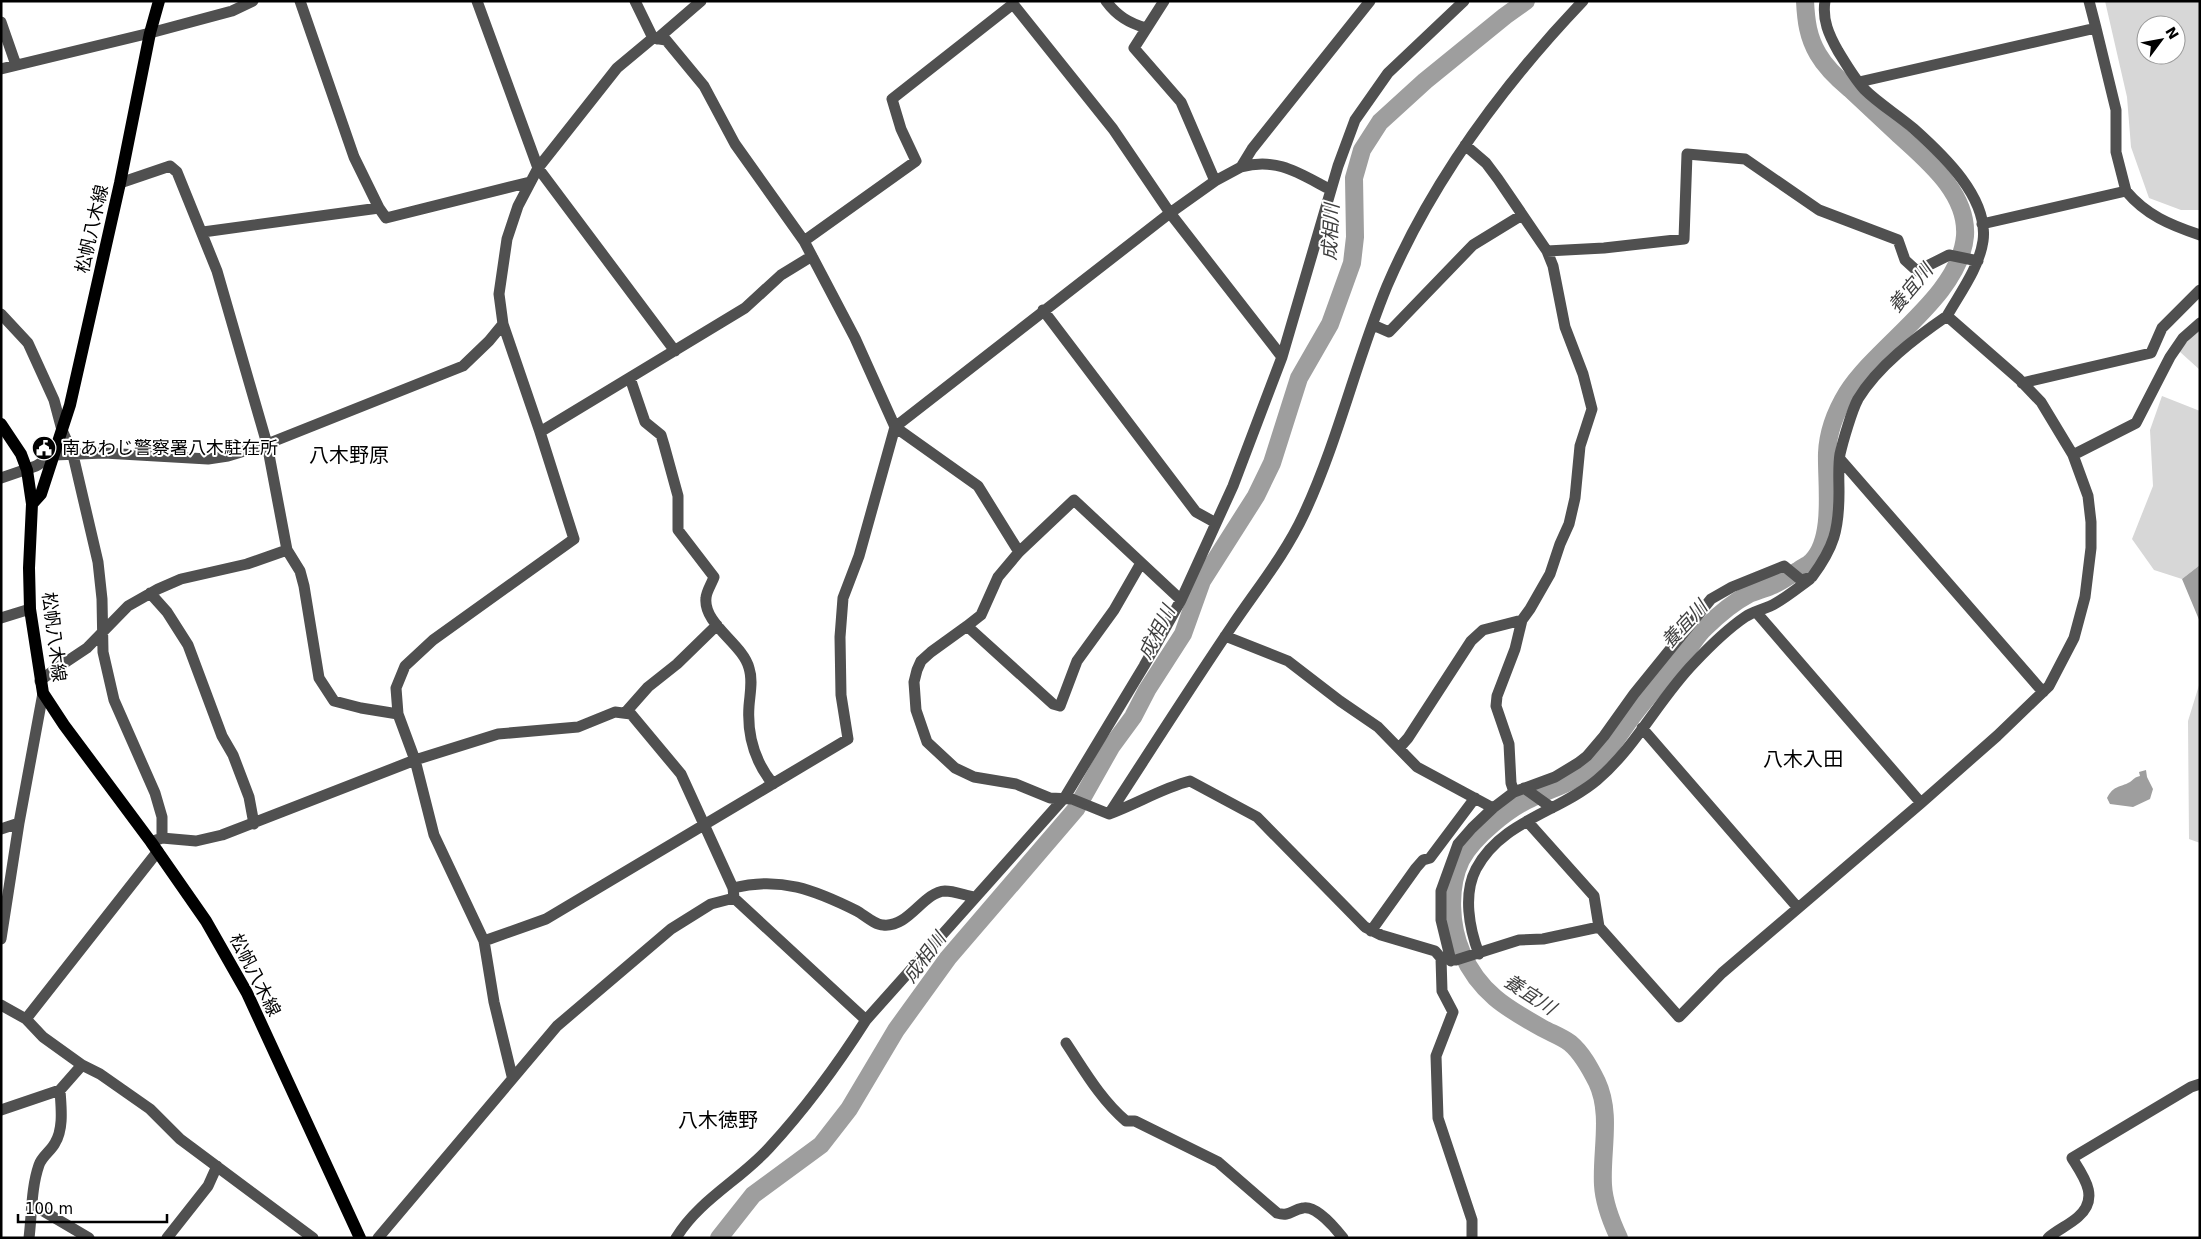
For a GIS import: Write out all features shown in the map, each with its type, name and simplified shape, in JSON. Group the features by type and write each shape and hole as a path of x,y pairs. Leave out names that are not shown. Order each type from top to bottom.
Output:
{"main road":[{"name":"松帆八木線","path":"159,1 150,33 120,183 70,405 40,494 32,504 29,568 30,608 42,687 64,726 157,844 206,921 247,993 360,1238"},
{"path":"1,424 21,454 27,470 32,504"}],"street":[{"path":"1,69 232,11 253,1"},
{"path":"300,1 354,157 379,208 386,218 530,182"},
{"path":"477,1 538,168 674,351"},
{"path":"635,1 655,38"},
{"path":"512,1076 494,1002 484,941 434,834 414,760 398,714 396,688 405,666 433,640 574,539 503,324 499,294 507,238 518,206 538,168 617,68 702,1"},
{"path":"1106,1 1114,12 1124,19 1146,28"},
{"path":"1164,1 1134,48 1181,102 1215,181"},
{"path":"1241,167 1252,149 1370,1"},
{"path":"676,1238 687,1222 705,1204 740,1176 769,1148 851,1044 866,1020 1068,798 1114,713 1144,666 1181,600 1233,486 1282,357 1338,166 1355,120 1388,72 1464,1"},
{"path":"1104,812 1282,554 1303,516 1345,410 1373,325 1404,250 1439,185 1465,145 1527,63 1583,1"},
{"path":"1479,954 1470,924 1469,905 1475,870 1484,856 1505,835 1567,800 1596,780 1613,765 1693,664 1734,624 1783,599 1829,554 1836,532 1839,511 1840,459 1857,401 1872,380 1912,343 1947,316 1978,262 1983,241 1982,224 1972,194 1946,160 1914,129 1880,103 1859,82 1838,51 1826,26 1824,1"},
{"path":"2089,1 2116,110 2116,152 2126,191 2136,204 2162,221 2200,235"},
{"path":"804,241 916,161 901,130 892,99 1014,2 1113,129 1170,212 1282,357"},
{"path":"1,22 16,65"},
{"path":"1859,82 2096,28"},
{"path":"655,38 666,40 704,86 735,144 804,241 856,338 895,427 978,486 1019,552"},
{"path":"1465,145 1486,163 1547,251 1553,266 1565,327 1584,374 1592,409 1580,446 1575,498 1569,524 1550,574 1522,620 1515,649 1497,696 1496,706 1509,744 1511,783 1552,808"},
{"path":"1547,251 1604,248 1684,239 1687,154 1745,159 1819,210 1898,240 1905,260 1917,271 1949,255 1978,262"},
{"path":"484,941 546,919 848,739 842,695 840,637 843,598 860,556 895,427 1170,212 1215,181 1241,167 1255,163 1270,163 1294,171 1331,190"},
{"path":"120,183 170,166 177,172 217,271 267,444 288,550 300,571 304,586 319,678 334,701 398,714"},
{"path":"1982,224 2126,191"},
{"path":"202,232 379,208"},
{"path":"1373,325 1389,332 1473,245 1522,215"},
{"path":"540,432 745,308 781,275 812,256"},
{"path":"2022,383 2151,353 2162,328 2200,290"},
{"path":"1043,310 1196,512 1216,523"},
{"path":"1,314 28,343 54,400 62,430 73,455 98,562 102,599 103,652 114,700 155,793 162,817 157,844 26,1019"},
{"path":"1528,821 1594,896 1599,927 1679,1017 1722,973 1997,736 2050,686 2074,638 2085,597 2091,548 2088,496 2073,455 2041,402 1947,316"},
{"path":"2073,455 2136,424 2170,357 2183,338 2200,323"},
{"path":"1,478 27,470 54,455 104,453 208,459 228,456 267,444 463,366 489,341 503,324"},
{"path":"630,378 646,422 661,435 678,496 678,530 714,576 706,597 708,609 717,625 742,654 749,667 751,683 748,717 751,739 759,765 773,784"},
{"path":"1840,459 2042,692"},
{"path":"1181,600 1074,500 1019,552 998,577 981,615 921,661 914,682 916,710 926,742 955,768 974,777 1016,784 1050,798 1068,798 1104,812 1135,804 1174,785 1190,781 1256,817 1365,927 1371,931 1435,952 1449,960 1479,954 1519,940 1543,938 1599,927"},
{"path":"1,939 42,687 54,670 87,648 128,606 150,593 181,579 247,564 288,550"},
{"path":"967,626 1053,704 1060,706 1077,661 1114,610 1141,563"},
{"path":"1472,1238 1472,1220 1438,1118 1436,1056 1453,1012 1442,991 1449,960 1441,920 1441,891 1444,878 1458,844 1493,808 1523,790 1555,777 1587,756 1604,736 1638,688 1711,600 1732,587 1784,566 1806,578"},
{"path":"150,593 167,612 188,645 222,736 233,755 249,797 254,824"},
{"path":"1,618 30,608"},
{"path":"1756,612 1920,803"},
{"path":"1400,747 1408,738 1471,641 1483,630 1522,620"},
{"path":"625,713 648,687 677,664 717,625"},
{"path":"1226,636 1288,661 1340,701 1378,727 1400,747 1404,755 1418,766 1493,808"},
{"path":"157,844 196,841 254,824 414,760 498,734 578,727 615,712 631,714 681,774 705,825 733,893 866,1020"},
{"path":"1642,728 1798,908"},
{"path":"1371,931 1416,868 1423,860 1430,858 1475,798"},
{"path":"1,829 19,823"},
{"path":"378,1238 512,1076 557,1026 671,929 711,904 761,882 786,884 816,892 883,926 900,923 936,894 945,891 975,898"},
{"path":"1,1005 26,1019 43,1037 82,1065 100,1074 150,1109 180,1139 313,1238"},
{"path":"1066,1042 1097,1089 1114,1111 1126,1121 1135,1121 1218,1162 1277,1213 1285,1215 1308,1208 1334,1226 1343,1238"},
{"path":"1,1110 60,1090 82,1065"},
{"path":"2048,1238 2077,1218 2089,1200 2090,1190 2086,1180 2072,1158 2200,1084"},
{"path":"29,1238 34,1190 40,1163 55,1145 60,1134 62,1113 60,1090"},
{"path":"167,1238 208,1186 217,1166"},
{"path":"33,1205 89,1238"}],"shaded area":[{"path":"2105,1 2200,1 2200,210 2181,210 2149,198 2131,147 2127,97"},
{"path":"2200,330 2200,370 2179,351"},
{"path":"2162,396 2200,411 2200,565 2182,579 2154,570 2132,539 2153,486 2150,430"},
{"path":"2200,565 2200,622 2182,579"},
{"path":"2200,682 2200,843 2189,839 2188,721"},
{"path":"2146,770 2153,789 2150,799 2133,807 2110,804 2107,798 2112,791 2140,776 2139,772"}],"waterway":[{"name":"成相川","path":"719,1238 753,1195 821,1145 849,1109 896,1030 948,958 1076,809 1111,747 1133,717 1147,690 1183,634 1202,581 1256,496 1272,463 1299,378 1330,324 1352,263 1355,237 1354,178 1362,150 1380,122 1425,81 1526,1"},
{"name":"養宜川","path":"1619,1238 1608,1212 1604,1192 1605,1120 1604,1107 1597,1082 1589,1066 1570,1043 1505,1006 1485,989 1469,967 1458,942 1453,919 1452,894 1461,860 1474,842 1492,824 1523,803 1565,784 1588,770 1601,759 1646,698 1688,650 1699,634 1715,618 1749,594 1778,583 1812,561 1824,539 1827,524 1827,453 1831,429 1839,407 1861,375 1934,299 1949,279 1960,258 1965,236 1964,220 1960,205 1952,191 1932,165 1825,64 1818,54 1810,35 1805,1"}],"place":[{"name":"南あわじ警察署八木駐在所","path":"44,448"}],"district":[{"name":"八木野原","path":"349,455"},
{"name":"八木入田","path":"1803,759"},
{"name":"八木徳野","path":"718,1120"}]}
